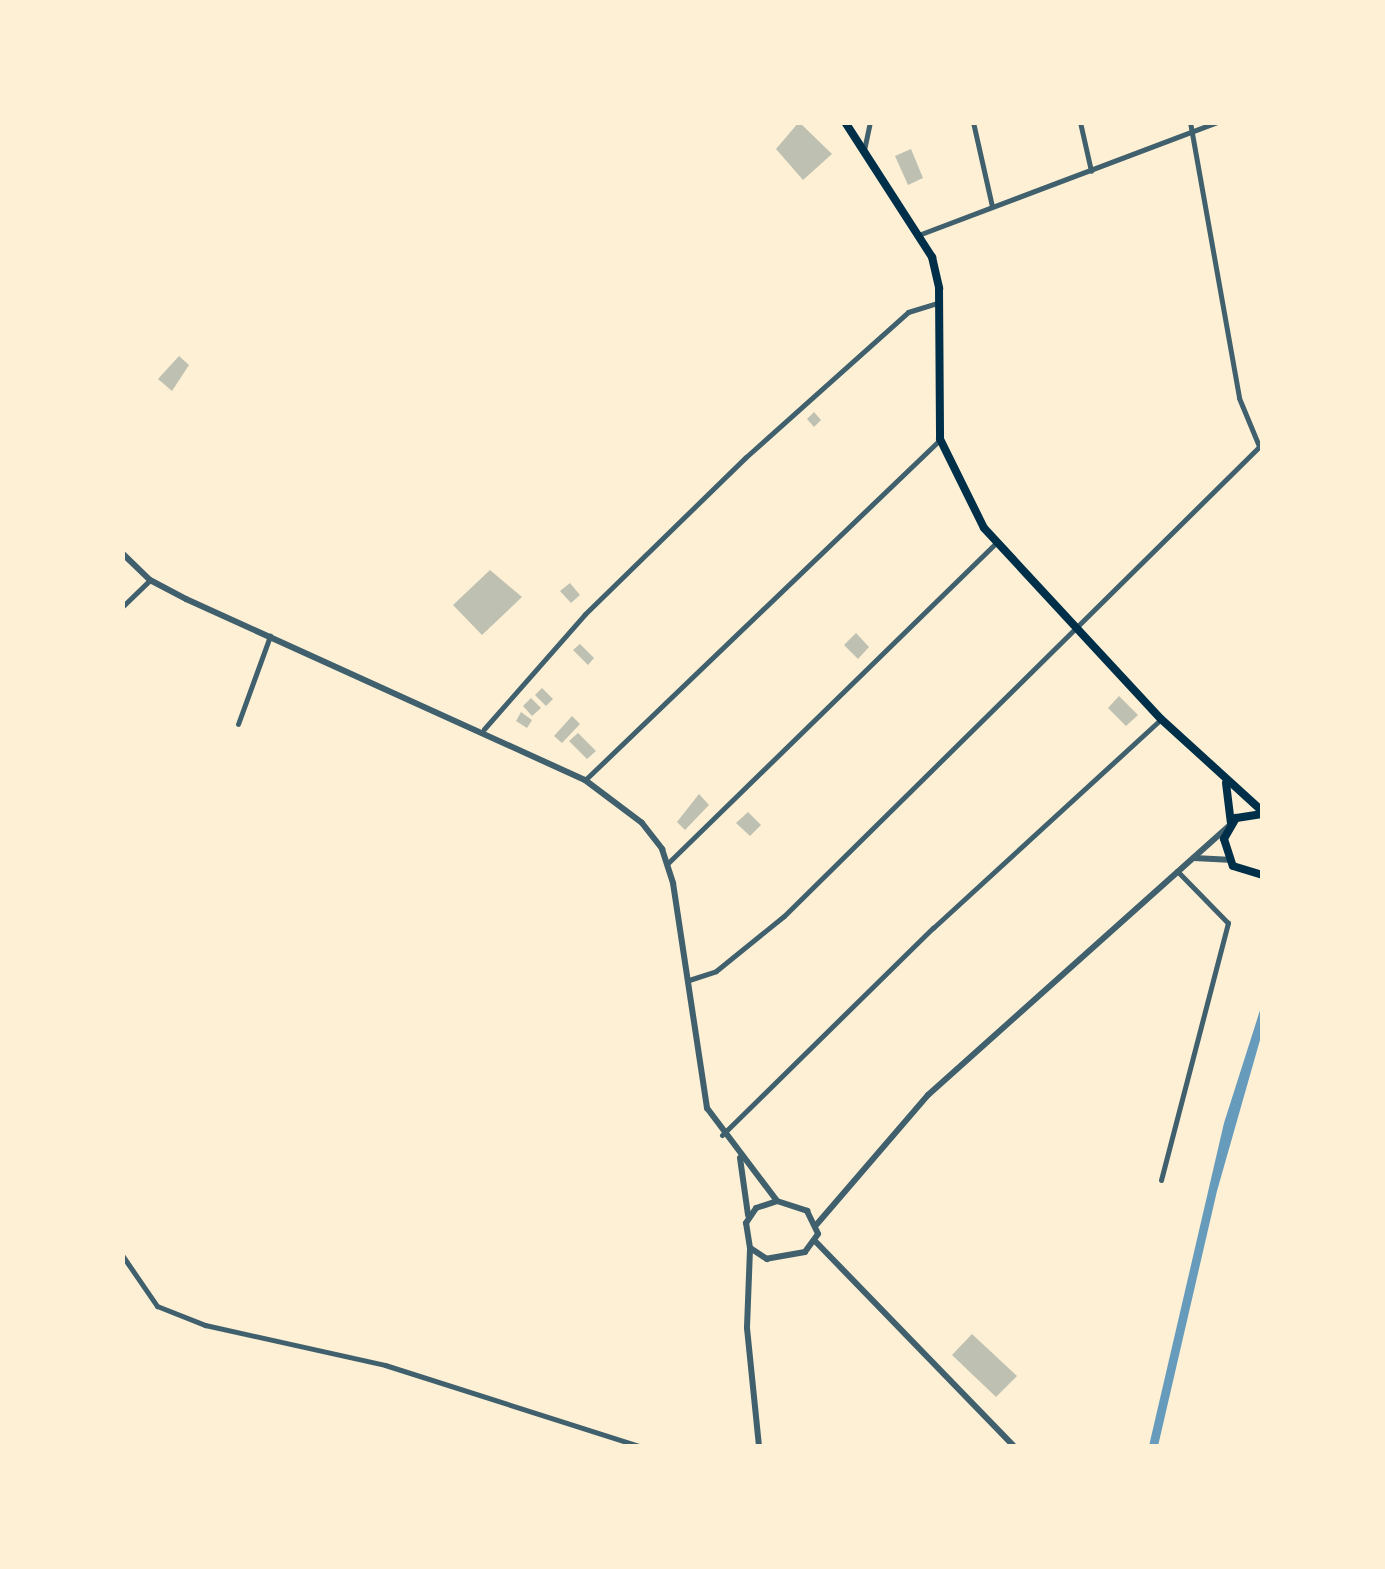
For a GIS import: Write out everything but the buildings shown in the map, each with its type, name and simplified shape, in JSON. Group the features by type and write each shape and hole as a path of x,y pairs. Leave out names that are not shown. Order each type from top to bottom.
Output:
{"main road":[{"path":"845,122 921,234 937,273 940,439 995,544 1161,719 1262,812"},
{"path":"1224,779 1234,812 1224,839 1228,860 1245,874 1262,874"},
{"path":"1230,825 1244,814 1262,812"}],"street":[{"path":"864,150 870,122"},
{"path":"973,122 992,206"},
{"path":"1080,122 1091,170"},
{"path":"689,980 716,971 784,916 1261,445 1240,398 1190,122"},
{"path":"921,234 1218,122"},
{"path":"484,729 585,614 746,457 908,312 939,303"},
{"path":"585,780 940,439"},
{"path":"667,864 995,544"},
{"path":"122,553 150,580 484,729 585,780 642,823 667,864 689,980 702,1088 722,1135 778,1201 806,1212 825,1210"},
{"path":"122,607 150,580"},
{"path":"238,724 270,636"},
{"path":"722,1135 933,928 1161,719"},
{"path":"1014,1446 816,1242 816,1224 928,1095 1230,825"},
{"path":"1192,858 1228,860"},
{"path":"1161,1180 1227,932 1224,915 1177,871"},
{"path":"740,1157 748,1216 759,1446"},
{"path":"748,1216 778,1201"},
{"path":"806,1212 816,1224"},
{"path":"748,1270 767,1259 805,1252 816,1242"},
{"path":"750,1248 767,1259"},
{"path":"122,1255 157,1306 205,1325 385,1365 639,1446"}],"water":[{"path":"1262,1004 1262,1033 1217,1191 1158,1446 1149,1446 1224,1123"}]}
